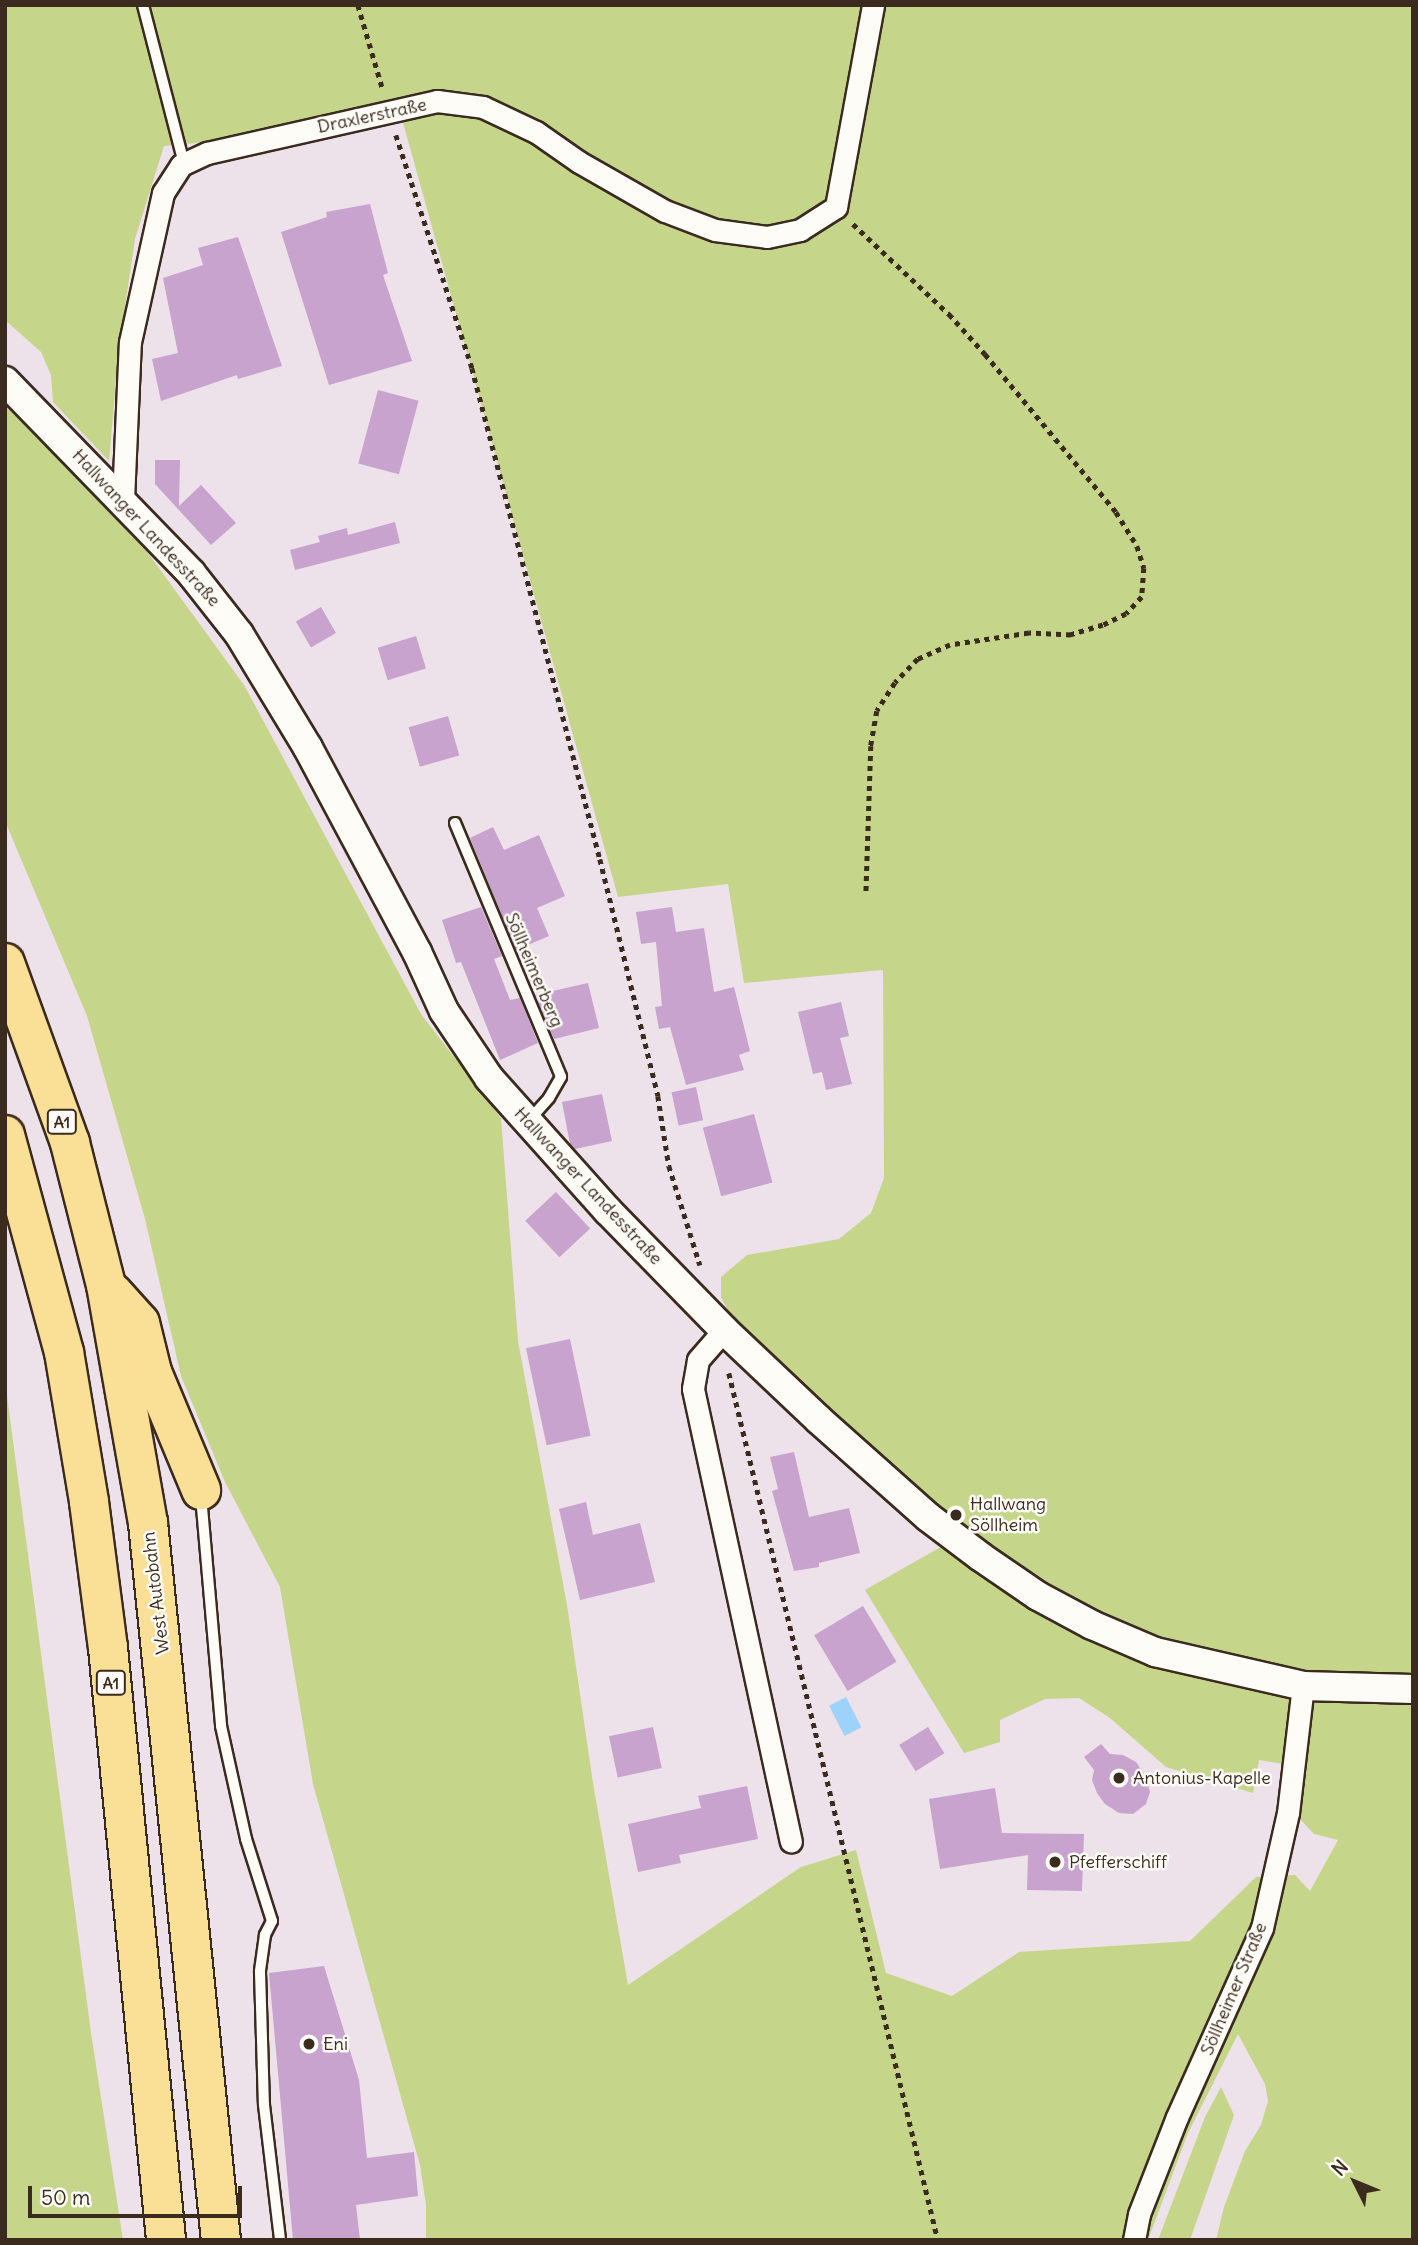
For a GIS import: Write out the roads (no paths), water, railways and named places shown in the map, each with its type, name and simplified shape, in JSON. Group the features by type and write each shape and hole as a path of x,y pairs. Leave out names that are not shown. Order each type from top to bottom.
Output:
{"highway":[{"name":"West Autobahn","path":"5,963 69,1143 106,1285 148,1523 221,2240"},
{"name":"A1","path":"5,1136 64,1352 89,1502 108,1648 166,2240"},
{"path":"106,1285 140,1323 157,1384 201,1490"}],"street":[{"name":"Draxlerstraße","path":"184,163 207,153 437,101 483,107 536,132 579,162 665,211 715,230 767,237 800,230 836,206 873,5"},
{"path":"123,500 130,342 163,193 184,163"},
{"name":"Hallwanger Landesstraße","path":"5,381 191,573 239,634 308,748 417,952 444,1012 475,1059 527,1122 724,1330 928,1517 1038,1596 1091,1625 1154,1652 1303,1686 1413,1689"},
{"path":"724,1330 698,1360 693,1388 791,1841"},
{"name":"Söllheimer Straße","path":"1134,2240 1139,2214 1177,2117 1262,1928 1288,1813 1303,1686"}],"lane":[{"path":"142,5 184,163"},
{"name":"Söllheimerberg","path":"455,823 561,1077 549,1098 527,1122"},
{"path":"201,1490 220,1726 246,1839 272,1921 265,1935 260,1972 264,2105 280,2240"}],"water":[{"path":"846,1697 861,1727 845,1736 829,1706"}],"place":[{"name":"Hallwang Söllheim","path":"956,1515"},
{"name":"Antonius-Kapelle","path":"1119,1778"},
{"name":"Pfefferschiff","path":"1055,1862"},
{"name":"Eni","path":"309,2044"}]}
